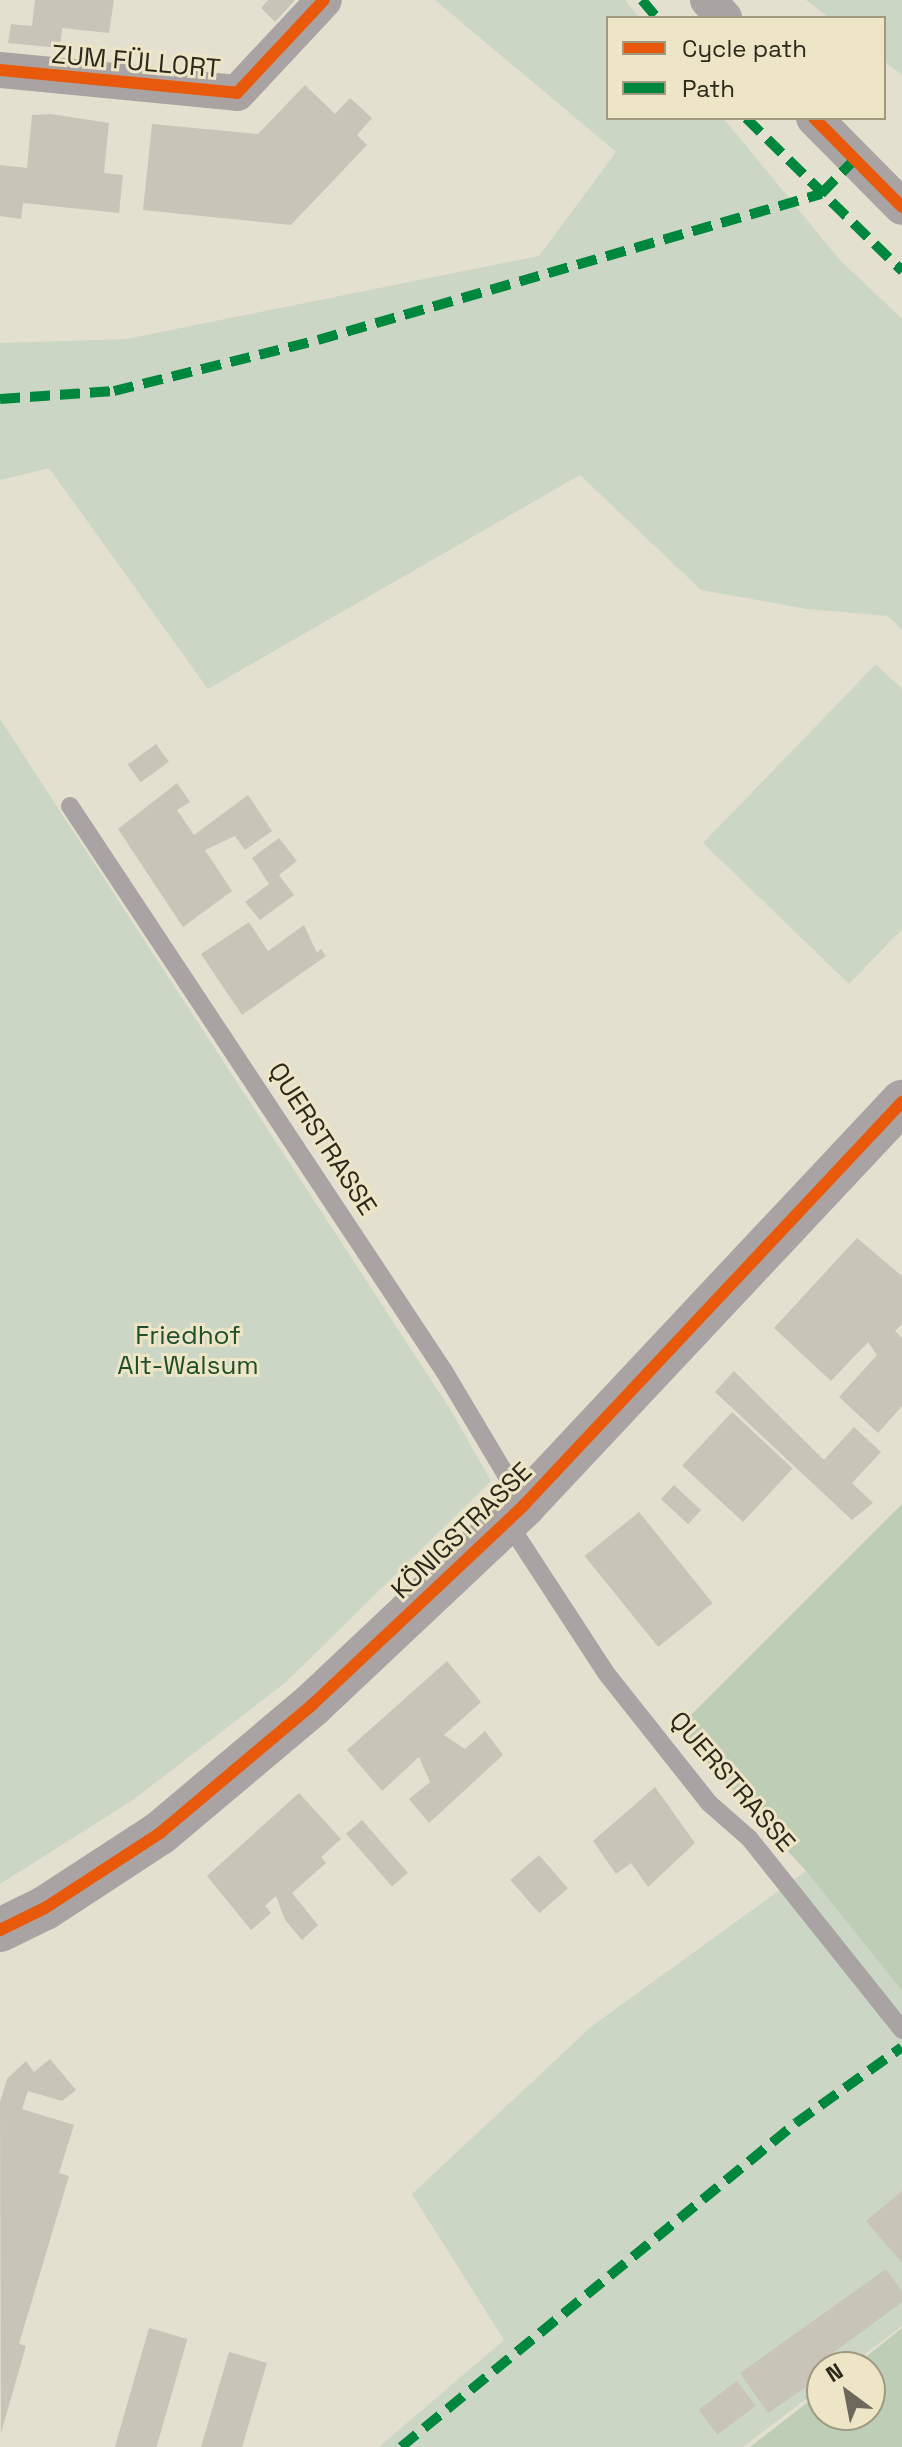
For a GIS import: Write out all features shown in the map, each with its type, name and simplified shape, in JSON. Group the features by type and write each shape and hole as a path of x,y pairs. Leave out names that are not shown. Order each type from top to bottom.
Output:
{"street":[{"name":"ZUM FÜLLORT","path":"0,70 237,93 324,0"},
{"path":"708,0 722,16"},
{"path":"816,120 902,207"},
{"name":"KÖNIGSTRASSE","path":"0,1930 45,1908 160,1833 312,1705 516,1513 902,1102"}],"lane":[{"name":"QUERSTRASSE","path":"70,806 444,1371 516,1513 606,1673 709,1803 749,1838 902,2030"}],"green space":[{"path":"435,0 625,0 638,16 606,16 606,120 725,120 840,260 902,319 902,630 888,616 807,609 701,590 580,475 208,689 49,468 0,480 0,343 126,339 539,256 616,152"},
{"path":"806,0 902,0 902,75 886,63 886,16 826,16"},
{"path":"876,664 902,689 902,929 849,984 703,843"},
{"name":"Friedhof Alt-Walsum","path":"0,719 450,1409 491,1481 286,1682 133,1800 0,1884"},
{"path":"902,1504 902,1991 806,1871 677,1729"},
{"path":"806,1871 902,1991 902,2326 869,2351 806,2351 806,2399 743,2447 379,2447 504,2340 412,2194 592,2026"},
{"path":"902,2328 902,2447 750,2447 806,2403 806,2431 886,2431 886,2351 873,2351"}],"building":[{"path":"35,0 114,0 109,33 62,28 60,48 8,43 11,24 32,26"},
{"path":"268,0 295,0 275,22 261,8"},
{"path":"305,85 335,114 350,98 372,118 357,135 367,145 291,225 143,210 152,124 258,134"},
{"path":"51,114 109,123 104,173 123,175 119,213 23,203 21,219 0,216 0,165 27,168 32,115"},
{"path":"156,744 169,762 141,782 128,765"},
{"path":"177,783 190,802 177,810 194,835 248,795 272,831 245,850 235,836 205,850 232,891 183,927 118,829"},
{"path":"279,838 297,861 279,875 294,895 260,920 245,902 269,884 252,858"},
{"path":"249,922 268,951 304,925 317,953 321,949 326,956 242,1015 201,954"},
{"path":"857,1238 902,1276 902,1324 895,1331 902,1338 902,1406 878,1433 839,1397 877,1355 868,1342 831,1381 774,1328"},
{"path":"734,1371 824,1460 854,1427 881,1452 852,1483 873,1503 852,1520 715,1392"},
{"path":"732,1412 793,1469 743,1522 682,1465"},
{"path":"674,1485 701,1510 688,1524 661,1499"},
{"path":"639,1512 713,1603 658,1647 585,1556"},
{"path":"447,1661 481,1702 444,1735 465,1749 485,1731 503,1755 429,1823 409,1799 430,1782 419,1757 382,1791 347,1750"},
{"path":"655,1787 695,1843 648,1887 631,1863 616,1874 593,1841"},
{"path":"299,1793 341,1839 321,1857 326,1863 292,1893 318,1925 302,1940 285,1920 276,1896 265,1906 271,1913 251,1930 207,1876"},
{"path":"362,1820 408,1873 392,1887 346,1834"},
{"path":"539,1855 568,1888 539,1913 510,1880"},
{"path":"50,2059 76,2090 62,2101 28,2091 22,2109 74,2125 59,2173 69,2176 19,2344 26,2346 1,2433 0,2102 7,2079 26,2061 34,2072"},
{"path":"902,2191 902,2263 866,2221"},
{"path":"886,2269 902,2291 902,2302 836,2351 806,2351 806,2387 768,2413 740,2373"},
{"path":"149,2328 187,2339 156,2447 115,2447"},
{"path":"229,2352 267,2363 242,2447 201,2447"},
{"path":"737,2381 756,2406 717,2435 699,2410"}],"marked path":[{"path":"642,0 655,16"},
{"path":"748,120 902,271"},
{"path":"0,399 114,391 318,340 821,194 853,161"},
{"path":"401,2447 796,2123 902,2047"}],"cycle path":[{"path":"0,70 237,93 324,0"},
{"path":"816,120 902,207"},
{"path":"0,1930 45,1908 160,1833 312,1705 524,1505 902,1102"}]}
